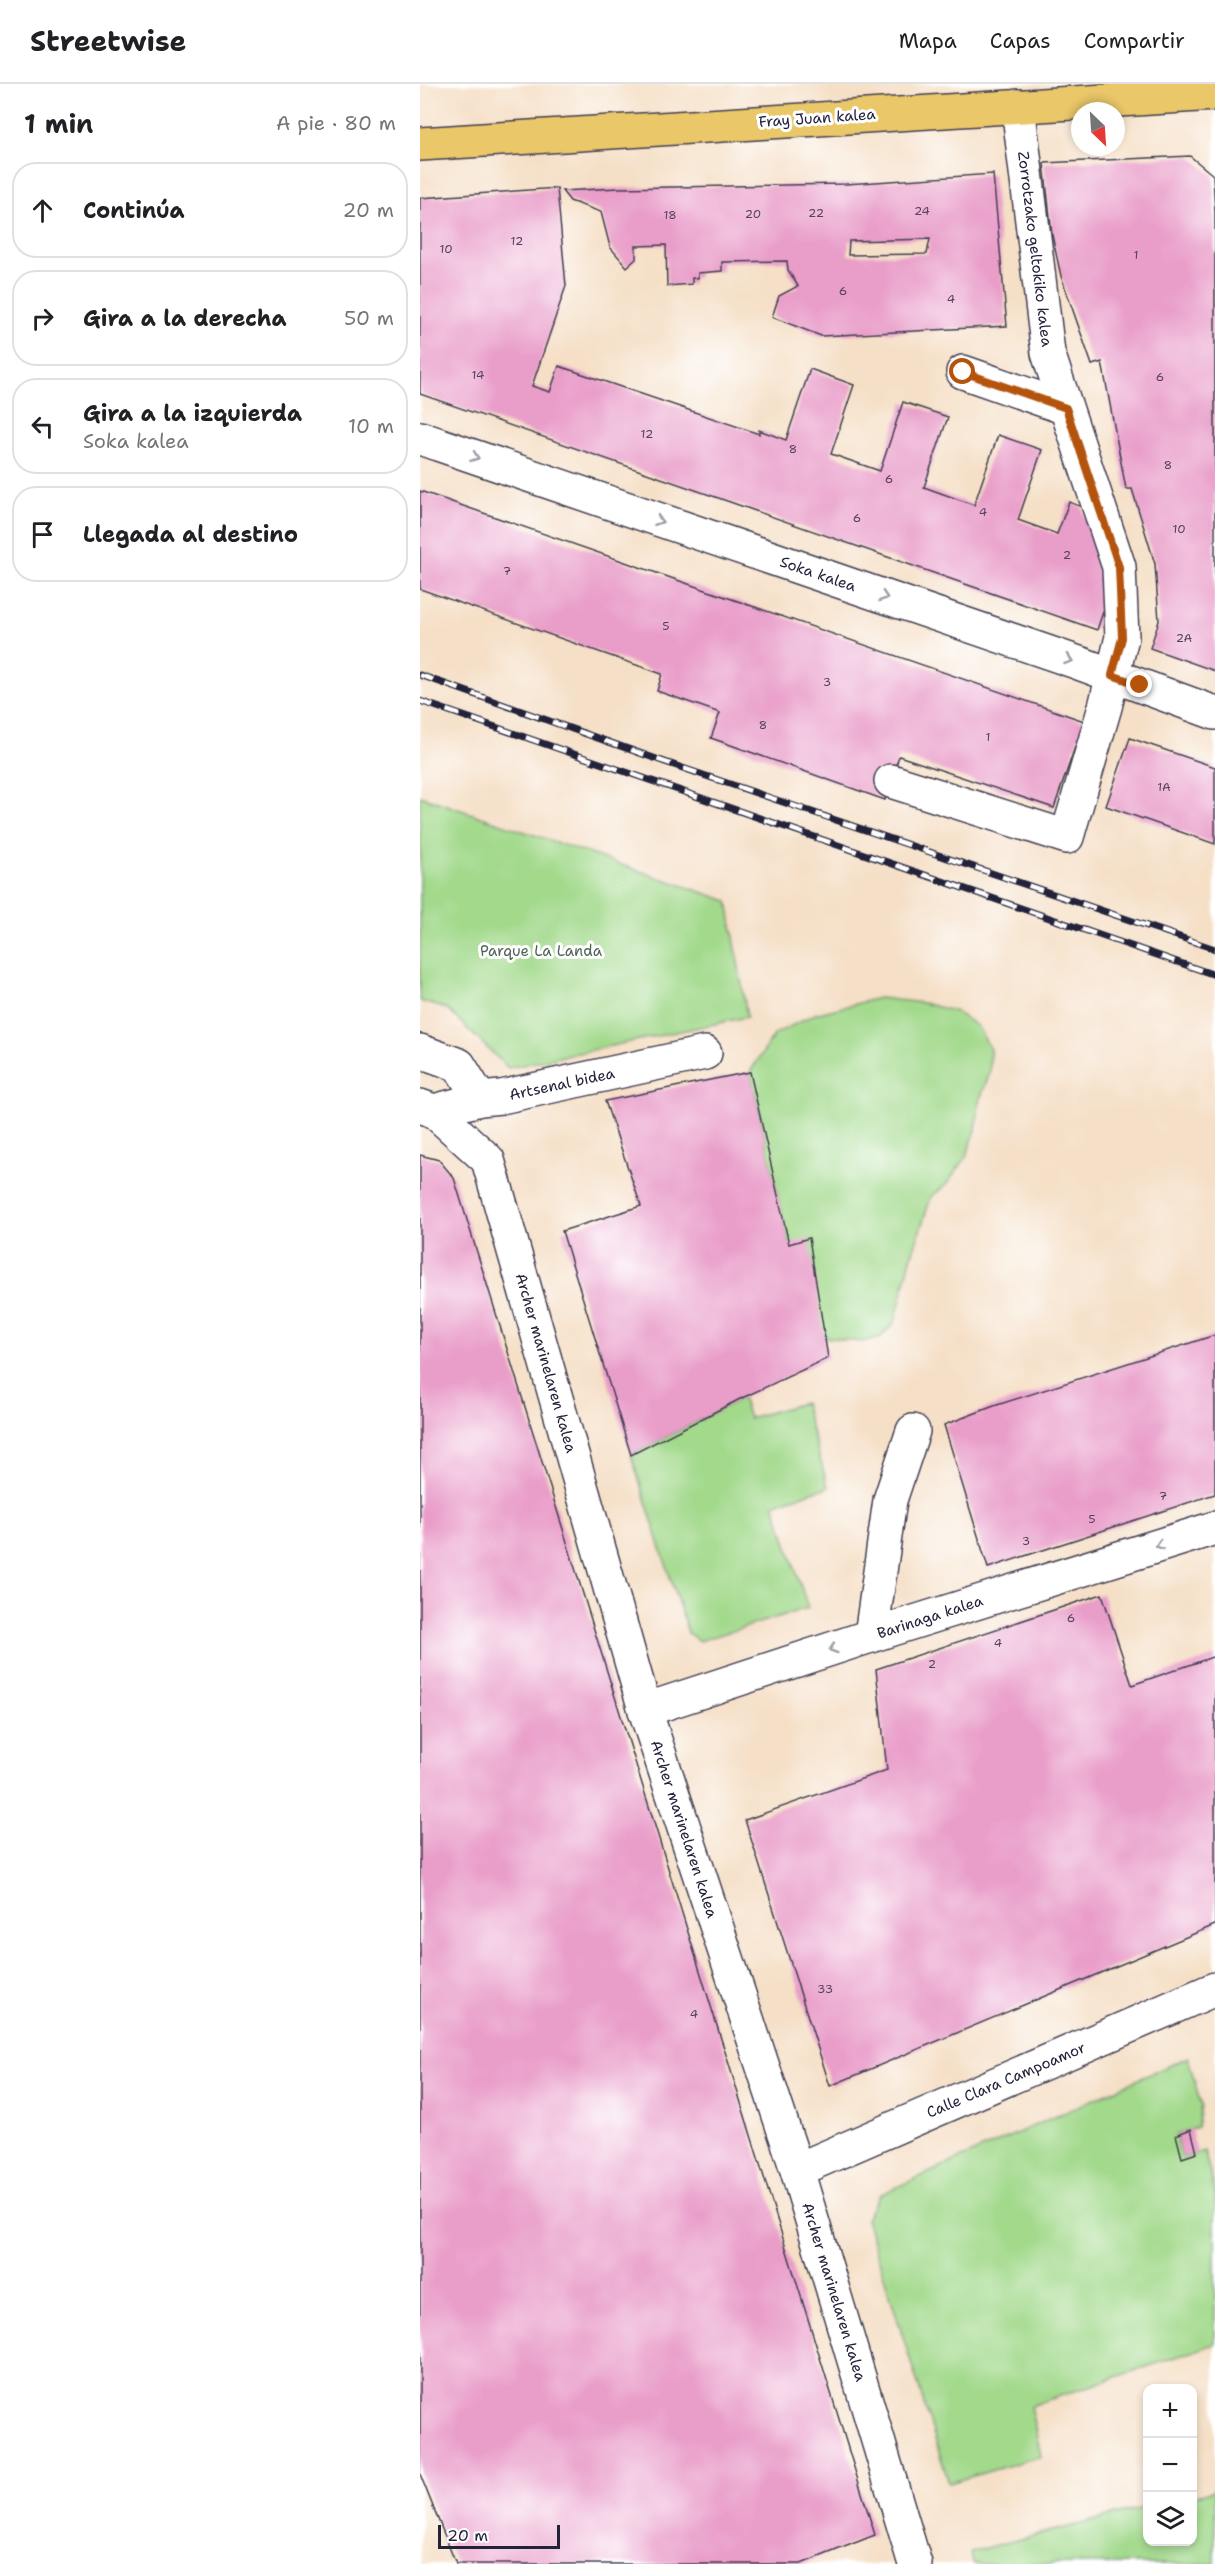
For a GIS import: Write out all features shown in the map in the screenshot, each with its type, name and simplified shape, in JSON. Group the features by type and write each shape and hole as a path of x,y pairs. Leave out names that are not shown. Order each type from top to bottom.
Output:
{"main road":[{"name":"Fray Juan kalea","path":"420,144 1215,94"}],"street":[{"name":"Zorrotzako geltokiko kalea","path":"891,782 1067,837 1105,708 1122,638 1119,567 1048,353 1018,106"},
{"path":"963,372 1066,408"},
{"name":"Soka kalea","path":"420,438 1112,675 1215,713"},
{"path":"420,1051 459,1065 480,1099"},
{"name":"Artsenal bidea","path":"427,1108 501,1097 705,1053"},
{"name":"Archer marinelaren kalea","path":"427,1108 488,1160 645,1710 797,2170 915,2564"},
{"path":"871,1636 890,1500 913,1431"},
{"name":"Barinaga kalea","path":"645,1710 1215,1528"},
{"name":"Calle Clara Campoamor","path":"797,2170 1215,1989"}],"green space":[{"name":"Parque La Landa","path":"420,796 728,901 747,1017 508,1068 447,1009 420,1001"},
{"path":"879,998 923,1003 956,1012 978,1027 990,1049 990,1072 979,1102 976,1130 965,1159 946,1185 931,1197 911,1258 895,1322 881,1337 862,1342 825,1337 789,1244 750,1072 775,1034 815,1014"},
{"path":"742,1398 749,1418 804,1403 828,1487 774,1504 808,1608 699,1641 688,1633 631,1455"},
{"path":"1188,2057 1201,2106 1197,2127 1176,2135 1182,2158 1204,2151 1215,2190 1215,2344 1030,2406 1041,2456 949,2483 866,2219 879,2195"},
{"path":"1215,2490 1215,2564 974,2564 970,2552 1143,2508 1143,2546 1197,2546 1197,2495"}],"building":[{"path":"1190,156 1213,175 1215,213 1215,671 1150,648 1159,621 1155,564 1132,489 1126,489 1102,362 1092,365 1061,276 1052,235 1044,163"},
{"path":"993,174 1007,326 821,336 772,317 779,296 798,286 788,270 787,261 722,262 722,271 698,273 698,278 692,278 692,284 667,286 666,245 636,246 636,259 627,267 610,247 601,212 570,201 562,191 619,188 846,184","holes":["930,239 927,254 848,255 849,241"]},
{"path":"557,188 566,286 532,386 550,392 559,366 759,434 759,430 786,440 810,369 854,385 831,454 880,471 903,402 948,417 924,487 974,505 998,435 1042,450 1018,520 1057,534 1069,502 1082,507 1107,576 1109,594 1097,630 420,394 420,198"},
{"path":"420,491 1084,721 1054,808 899,756 885,800 711,738 720,713 657,691 662,674 420,589"},
{"path":"1130,738 1215,767 1215,844 1106,806"},
{"path":"750,1072 789,1244 809,1238 828,1358 742,1398 631,1455 562,1231 641,1206 605,1101"},
{"path":"420,1155 439,1160 454,1178 875,2535 801,2564 456,2564 420,2474"},
{"path":"1215,1335 1215,1494 988,1568 944,1425 994,1406"},
{"path":"1102,1594 1132,1685 1215,1656 1215,1925 830,2086 745,1820 887,1770 876,1669"},
{"path":"1191,2129 1197,2153 1182,2158 1176,2135"}],"railway":[{"path":"420,675 665,762 1215,949"},
{"path":"420,701 1215,975"}],"route":[{"path":"963,372 1066,408 1119,567 1122,638 1112,675 1140,685"}]}
